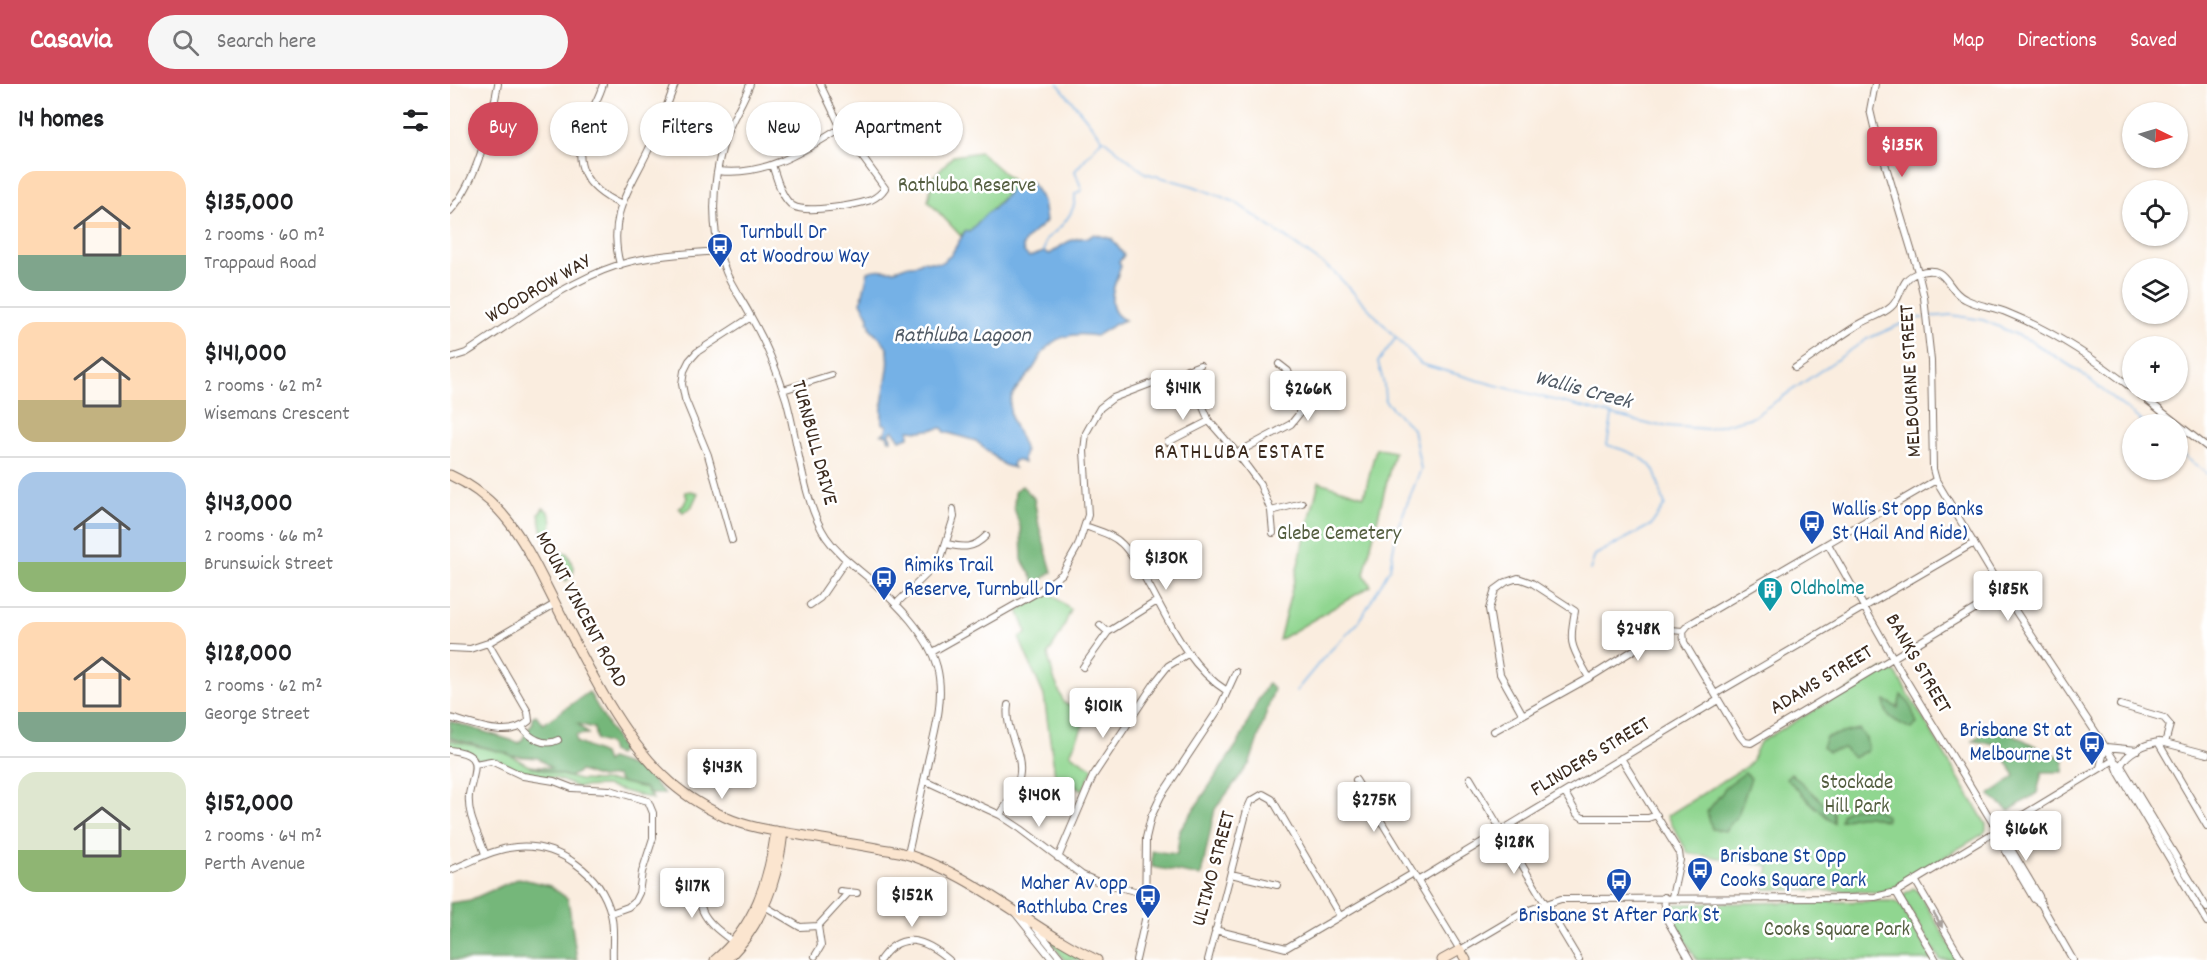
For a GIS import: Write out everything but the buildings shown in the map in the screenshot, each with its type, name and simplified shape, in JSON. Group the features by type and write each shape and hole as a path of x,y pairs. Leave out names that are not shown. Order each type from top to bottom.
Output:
{"main road":[{"name":"MOUNT VINCENT ROAD","path":"450,475 465,482 486,497 511,522 530,552 555,604 630,737 664,776 697,802 743,824 908,854 978,887 1092,959"},
{"path":"726,960 761,905 778,867 779,832"},
{"path":"715,960 736,944"},
{"path":"732,960 736,944"},
{"path":"1442,960 1460,950 1466,960"}],"street":[{"path":"450,211 465,189 479,154 492,119 498,84"},
{"path":"603,84 584,129 580,147 581,163 586,178 594,189 620,204"},
{"path":"620,265 615,234 620,204 653,141 675,84"},
{"name":"TURNBULL DRIVE","path":"750,84 724,141 718,171 715,216 719,251 726,272 751,317 783,390 814,514 825,536 846,560 872,580 896,604 924,639 932,652 940,682 940,696 908,854"},
{"path":"820,84 833,111"},
{"name":"MELBOURNE STREET","path":"1875,84 1870,110 1924,297 1929,335 1933,469 1936,480 2003,592 2114,760 2119,773 2207,922"},
{"path":"718,171 735,173 772,165 833,133"},
{"path":"772,165 786,199 794,207 804,210 854,204 880,195 885,188 862,156"},
{"name":"WOODROW WAY","path":"450,358 466,353 564,290 590,276 649,258 719,251"},
{"path":"1795,368 1855,327 1893,306 1898,299 1902,284 1910,276 1928,271 1937,272 1945,277 1963,299 2027,321 2101,364 2122,380"},
{"path":"732,540 708,455 685,399 682,384 684,371 697,352 751,317"},
{"path":"1237,453 1291,424 1299,414 1300,401 1288,371 1279,364"},
{"path":"932,652 1038,592 1056,579 1072,560 1085,526 1088,505 1084,451 1086,433 1100,408 1113,398 1200,365"},
{"path":"1187,369 1209,420 1260,484 1271,511 1273,533"},
{"path":"783,390 831,375"},
{"path":"2150,402 2207,447"},
{"path":"1168,442 1209,420"},
{"path":"1716,697 1684,642 1683,631 1688,625 1936,480"},
{"path":"1271,511 1302,503"},
{"path":"896,604 940,561 954,517 952,509"},
{"path":"1085,526 1109,534 1122,544 1203,673 1227,691"},
{"path":"947,544 961,548 971,547 986,536"},
{"name":"FLINDERS STREET","path":"1419,880 1565,793 1716,697 1974,543"},
{"name":"BANKS STREET","path":"1828,544 1997,830 2005,839 2039,896 2040,904 2073,960"},
{"path":"810,605 820,598 846,560"},
{"path":"1523,715 1500,674 1489,609 1495,590 1506,582 1518,578 1532,583 1575,611 1571,646 1589,678"},
{"name":"ADAMS STREET","path":"1716,697 1740,736 1745,742 1751,743 2003,592"},
{"path":"1083,667 1108,632 1157,601"},
{"path":"450,648 470,649 488,643 555,604"},
{"path":"1100,625 1108,632"},
{"path":"1494,731 1589,678 1661,633 1670,630 1683,631"},
{"path":"450,718 500,730 522,727 529,721 528,712 488,643"},
{"path":"1058,858 1092,776 1156,681 1168,666 1189,653"},
{"path":"1136,960 1145,920 1146,848 1151,817 1161,796 1220,707 1236,672"},
{"path":"1000,815 1020,775 1020,766 1006,718 1008,705"},
{"path":"2120,705 2164,718 2170,725 2162,742"},
{"path":"522,727 528,736 536,740 553,743 558,740"},
{"path":"2121,766 2124,759 2151,742 2162,742 2207,754"},
{"path":"2162,742 2207,826"},
{"path":"2100,768 2105,747 2137,750"},
{"path":"450,750 466,754 475,764 469,808 485,854"},
{"path":"1621,758 1679,852 1680,860 1668,897 1666,918 1690,960"},
{"path":"1356,780 1460,950 1526,911 1545,903 1575,898 1875,897 1896,891 2114,760"},
{"name":"MELBOURNE STREET","path":"2114,760 2121,766 2207,908"},
{"path":"475,764 492,761 523,776 554,781 572,788 610,790 648,801 653,813 653,838 642,872 639,893 628,908 611,913"},
{"path":"1470,778 1579,960"},
{"path":"924,780 1000,815 1082,875 1146,894"},
{"path":"1565,793 1577,814 1583,818 1648,818 1657,815"},
{"name":"ULTIMO STREET","path":"1208,960 1246,810 1251,801 1263,794 1272,799 1340,916"},
{"path":"450,870 485,854 516,846 533,847 560,855 584,869 594,879 604,896 611,913 614,936 613,960"},
{"path":"1231,874 1277,885"},
{"path":"1215,930 1286,948 1412,874"},
{"path":"705,878 701,890 700,909 711,924 736,944"},
{"path":"1915,880 1962,960"},
{"path":"840,891 857,893"},
{"path":"1896,891 1936,960"},
{"path":"761,905 800,927 818,926 849,892"},
{"path":"1009,906 1053,960"},
{"path":"1028,918 1062,960"},
{"path":"815,956 821,946 818,926"},
{"path":"880,960 886,951 910,940 924,942 934,947 949,960"}],"green space":[{"name":"Rathluba Reserve","path":"980,152 1016,184 969,232 965,231 961,236 928,201 933,177 953,156"},
{"name":"Glebe Cemetery","path":"1376,448 1394,452 1364,574 1371,586 1279,640 1319,482 1364,496"},
{"path":"1022,486 1034,498 1052,572 1036,584 1022,560 1021,530 1014,508 1015,491"},
{"path":"685,492 698,493 691,508 683,512 679,508 683,506 687,498"},
{"path":"543,508 550,514 551,520 551,529 546,534 543,533 539,514"},
{"path":"562,552 567,553 574,567 573,574 566,581 554,561 555,556"},
{"path":"1049,592 1071,610 1060,635 1048,654 1053,676 1064,703 1088,715 1070,754 1093,768 1083,790 1055,776 1044,696 1019,638 1027,633 1018,610"},
{"name":"Stockade Hill Park","path":"1884,669 1896,673 1986,824 1983,834 1891,889 1881,892 1764,889 1769,866 1688,853 1667,816 1747,766 1760,742"},
{"path":"1268,683 1274,689 1250,763 1215,809 1201,876 1152,867 1152,851 1177,854 1180,830 1240,740"},
{"path":"589,692 622,750 618,755 611,752 609,744 596,740 594,728 578,724 588,734 576,735 576,742 603,754 606,762 610,759 642,770 665,794 649,794 645,788 620,782 616,776 600,778 580,771 570,777 529,766 551,768 538,758 512,756 450,738 452,730 450,721 520,743 533,722 532,717 536,715 543,724"},
{"path":"1901,695 1910,704 1917,724 1911,729 1896,721 1886,711 1885,700 1898,708"},
{"path":"1994,724 2064,759 2063,772 2042,772 2037,793 2009,811 1989,795 2015,776 1997,744 1973,741"},
{"path":"1859,729 1866,738 1868,750 1853,758 1844,748 1828,752 1822,747 1826,737"},
{"path":"450,740 506,753 529,766 579,780 620,782 645,788 653,799 605,786 577,787 558,779 524,773 496,759 479,760 469,753 450,747"},
{"path":"1745,773 1751,778 1738,815 1725,831 1712,829 1707,812 1728,785"},
{"path":"1791,773 1834,813 1834,823 1786,778"},
{"path":"1852,808 1874,808 1886,816 1886,821 1863,816 1840,821 1843,813"},
{"path":"519,878 550,886 568,899 577,960 450,960 450,903 470,900"},
{"path":"1913,888 1917,890 1959,960 1940,960 1903,898 1904,894"},
{"name":"Cooks Square Park","path":"1892,901 1898,903 1903,909 1933,960 1697,960 1671,916 1670,910 1676,904"},
{"path":"1050,939 1087,959 1064,960"}],"water":[{"name":"Rathluba Lagoon","path":"1031,182 1043,201 1046,221 1024,242 1024,252 1029,257 1044,252 1050,254 1068,242 1077,238 1088,238 1094,234 1112,239 1124,255 1119,262 1121,266 1112,303 1118,316 1125,320 1096,336 1081,334 1059,339 1047,348 1015,391 1010,411 1025,452 1024,463 1014,461 1012,465 1014,468 1004,465 976,441 945,432 942,428 909,430 909,437 900,440 893,430 890,433 891,440 889,440 887,435 882,434 886,431 887,425 883,424 882,404 888,354 885,344 870,328 869,317 861,302 868,272 877,269 895,270 922,261 941,263 951,255 965,231 969,232 1016,184"}],"waterway":[{"name":"Wallis Creek","path":"1058,84 1102,138 1145,173 1193,186 1235,202 1334,272 1421,364 1491,384 1652,425 1708,429 1753,417 1867,339 1915,318 1923,318"},
{"path":"1044,252 1046,239 1066,220 1073,207 1075,194 1082,190 1075,171 1102,139"},
{"name":"Wallis Creek","path":"1927,317 1951,315 1983,320 2031,341 2080,372 2132,414"},
{"path":"1296,691 1324,657 1359,622 1390,568 1397,529 1421,469 1413,429 1385,401 1384,385 1378,362 1395,339"},
{"path":"1590,570 1595,555 1651,525 1665,505 1649,464 1632,453 1607,445 1612,416"},
{"name":"Wallis Creek","path":"2188,459 2207,474"}],"place":[{"name":"Turnbull Dr at Woodrow Way","path":"720,269"},
{"name":"Wallis St opp Banks St (Hail And Ride)","path":"1812,546"},
{"name":"Rimiks Trail Reserve, Turnbull Dr","path":"884,602"},
{"name":"Oldholme","path":"1770,613"},
{"name":"Brisbane St at Melbourne St","path":"2092,767"},
{"name":"Brisbane St Opp Cooks Square Park","path":"1700,893"},
{"name":"Brisbane St After Park St","path":"1619,904"},
{"name":"Maher Av opp Rathluba Cres","path":"1148,920"}],"district":[{"name":"RATHLUBA ESTATE","path":"1240,453"}]}
